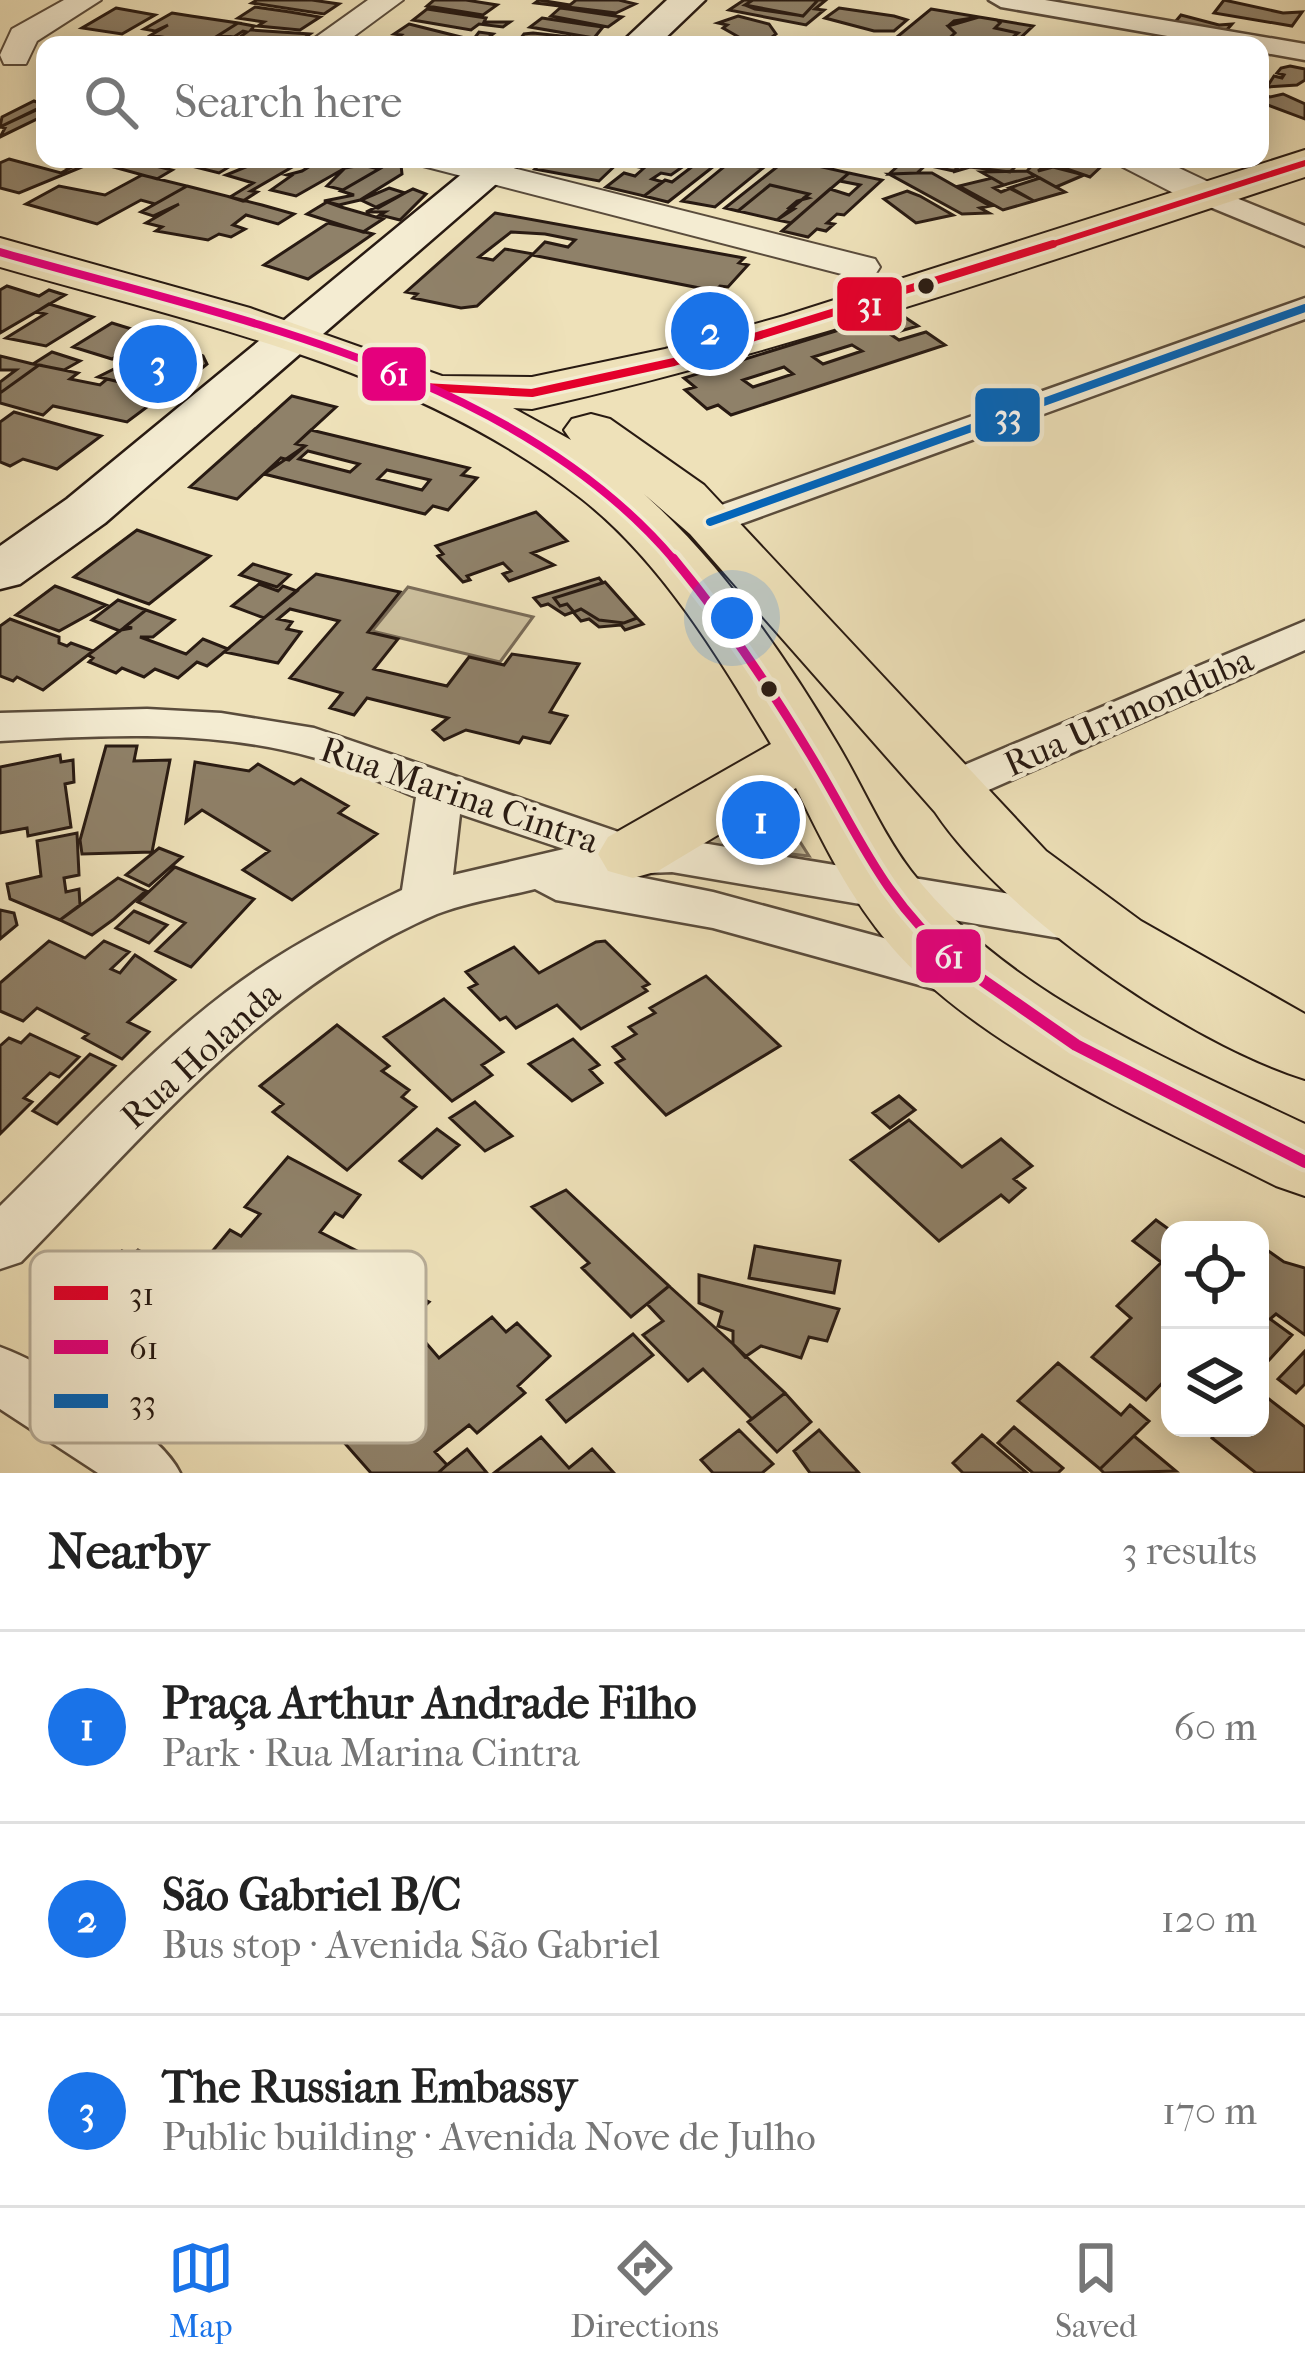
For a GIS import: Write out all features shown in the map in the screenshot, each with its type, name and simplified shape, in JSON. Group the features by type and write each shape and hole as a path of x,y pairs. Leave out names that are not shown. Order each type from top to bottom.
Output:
{"main road":[{"path":"647,36 688,0"},
{"path":"1269,141 1305,131"},
{"path":"1269,165 1305,163"},
{"path":"0,572 86,511 493,168"},
{"path":"434,370 615,341 1177,171 1225,168"},
{"path":"532,393 801,326 1177,171"},
{"path":"0,226 434,370 532,393 684,496 956,792 1154,931 1305,1003"},
{"path":"0,252 304,328"},
{"path":"434,370 607,490 667,551 808,751 885,889 944,953 1132,1077 1305,1162"},
{"path":"603,378 598,402 604,438"},
{"path":"633,854 808,751"},
{"path":"956,792 970,817 999,848 1093,925 1250,1022 1305,1049"},
{"path":"984,983 1066,1003 1305,1114"}],"street":[{"path":"20,58 23,36 86,0"},
{"path":"335,36 388,0"},
{"path":"1001,0 1151,12 1243,36"},
{"path":"1269,43 1305,52"},
{"path":"508,168 861,267"},
{"path":"1177,171 1305,237"},
{"path":"710,522 1305,308"},
{"name":"Rua Urimonduba","path":"956,792 1305,634"},
{"name":"Rua Marina Cintra","path":"0,727 134,722 222,726 360,755 440,789 633,854"},
{"path":"425,898 440,789"},
{"name":"Rua Marina Cintra","path":"500,879 633,854 710,859 1093,925"},
{"name":"Rua Marina Cintra","path":"500,879 644,892 704,905 908,967 984,983"},
{"name":"Rua Holanda","path":"0,1244 207,1038 273,985 425,898 500,879"},
{"path":"0,1375 30,1394"},
{"path":"108,1443 147,1473"}],"shaded area":[{"path":"408,587 533,617 500,662 372,631"},
{"path":"771,796 809,856 699,844"}],"building":[{"path":"434,0 497,5 483,15 427,6"},
{"path":"576,0 635,4 616,13 535,3 570,5"},
{"path":"753,0 745,5 755,9 803,16 818,0 826,0 815,9 824,10 806,25 729,10"},
{"path":"753,0 818,0 803,16 745,5"},
{"path":"1224,0 1283,13 1302,12 1292,26 1214,13"},
{"path":"252,3 339,4 324,14"},
{"path":"255,7 320,17 300,30 258,26 264,22 238,18"},
{"path":"116,8 155,15 122,34 82,28"},
{"path":"560,8 622,17 608,27 551,16"},
{"path":"839,8 907,20 894,31 874,31 825,18"},
{"path":"427,9 486,18 484,22 510,22 503,27 479,24 471,30 413,20"},
{"path":"931,9 979,17 948,26 955,33 952,36 898,36"},
{"path":"172,13 238,23 217,36 151,35 168,25 155,31 144,29"},
{"path":"1181,15 1232,24 1225,32 1175,22"},
{"path":"738,16 769,24 776,34 737,36 718,23"},
{"path":"542,18 603,27 596,36 582,36 530,27"},
{"path":"997,20 1000,23 995,28 1018,33 952,36 955,33 948,26 954,21"},
{"path":"997,20 1033,26 1022,36 1014,36 1018,33 995,28 1000,23"},
{"path":"238,23 254,26 251,30 310,34 241,36 247,32 243,31 236,36 219,35"},
{"path":"409,24 457,36 400,36 394,34"},
{"path":"1281,68 1305,69 1305,80 1269,87 1274,76 1284,75 1277,73"},
{"path":"1283,94 1305,104 1305,119 1269,105 1269,96"},
{"path":"36,102 36,109 0,127 2,117"},
{"path":"36,110 36,119 0,137 5,128 0,127"},
{"path":"9,159 61,173 79,168 19,193 0,188 0,163"},
{"path":"117,168 172,170 157,179"},
{"path":"243,168 291,168 251,191 257,192 243,201 230,197 253,183 226,175"},
{"path":"345,168 296,196 271,190 291,176 287,175"},
{"path":"345,168 379,169 343,190 327,186"},
{"path":"381,168 401,168 402,174 360,200 339,205 324,201 354,195 341,191"},
{"path":"536,168 613,168 599,181"},
{"path":"644,168 681,168 652,179 663,182 644,196 606,187 624,173 635,176"},
{"path":"690,168 711,168 668,202 644,196 665,180 672,182"},
{"path":"722,168 763,168 715,207 682,201"},
{"path":"776,168 849,173 791,223 777,220 809,194 770,185 738,211 725,208"},
{"path":"896,168 923,168 917,173 889,174"},
{"path":"1057,168 1084,175 1056,187 1027,171"},
{"path":"1064,168 1100,168 1090,177"},
{"path":"1027,171 1035,176 1004,185 981,172"},
{"path":"849,173 882,180 844,215 837,214 827,223 834,224 826,231 817,229 808,237 782,231 830,189 849,195 860,185 840,181"},
{"path":"932,173 990,206 980,208 989,213 962,214 889,174"},
{"path":"142,175 187,186 155,204 141,200 97,224 26,204 59,186 105,195"},
{"path":"992,178 1004,185 994,188 1001,192 1011,188 1034,201 1003,210 959,186"},
{"path":"1040,178 1065,192 1034,201 1009,188"},
{"path":"770,185 809,194 808,198 797,201 789,208 794,209 777,220 738,211"},
{"path":"187,186 294,214 278,224 246,215 233,225 245,229 231,237 219,234 208,240 156,231 162,227 146,223 179,204 153,216 141,212"},
{"path":"389,188 405,193 378,208 361,200"},
{"path":"413,189 426,194 400,220 380,215 385,212 366,212"},
{"path":"907,191 953,215 916,223 884,199"},
{"path":"327,202 383,219 363,232 307,214"},
{"path":"495,213 744,258 739,263 748,265 728,287 715,291 532,255 477,306 461,308 413,298 417,294 406,292","holes":["511,232 575,240 568,247 545,242 533,254 505,249 493,260 479,257"]},
{"path":"328,223 373,234 308,279 264,265"},
{"path":"7,286 39,296 49,290 65,295 0,333 0,290"},
{"path":"49,304 93,317 46,346 6,338 45,314 36,312"},
{"path":"897,312 918,326 890,334 899,340 926,332 945,345 731,415 718,405 707,409 685,390 695,387 684,378","holes":["852,345 862,351 823,364 813,357","784,367 793,374 753,387 743,380"]},
{"path":"112,323 151,335 112,359 73,347"},
{"path":"171,341 197,349 193,352 207,364 180,386 140,377 129,384 98,377 132,360 127,358 141,349 153,352"},
{"path":"52,352 80,361 64,370 33,364"},
{"path":"0,356 39,365 0,393 0,382 16,370 0,370"},
{"path":"39,365 78,373 70,379 100,385 107,379 136,386 129,392 159,398 127,422 53,406 43,415 0,403 0,393"},
{"path":"292,396 336,407 296,444 305,446 289,460 281,458 237,499 190,487"},
{"path":"14,412 101,436 57,469 23,459 10,466 0,462 0,422"},
{"path":"311,430 469,468 462,475 477,478 448,510 433,506 425,514 264,474 305,446 296,444","holes":["308,451 359,464 350,472 299,459","387,470 430,480 422,490 378,479"]},
{"path":"536,512 567,541 532,553 554,565 509,581 503,574 511,571 503,563 467,576 470,580 463,582 438,556 443,554 436,546"},
{"path":"137,530 210,556 149,604 74,577"},
{"path":"253,564 290,575 277,587 240,575"},
{"path":"316,574 400,592 368,632 398,639 374,669 447,686 469,657 504,665 512,654 579,664 550,712 567,716 550,743 523,737 519,743 466,730 444,740 433,730 448,718 367,698 354,715 330,708 342,693 290,678 339,621 290,609 278,619 292,622 287,629 301,632 278,663 224,652"},
{"path":"599,578 603,583 554,598 560,606 567,604 574,612 581,609 599,620 624,623 637,618 643,624 625,630 621,625 599,627 589,619 581,621 573,612 565,615 548,604 541,606 534,598"},
{"path":"605,582 637,618 624,623 599,620 581,609 574,612 567,604 560,606 554,598"},
{"path":"259,584 297,591 264,618 232,606"},
{"path":"55,586 106,605 59,631 16,615"},
{"path":"118,600 146,610 120,631 92,620"},
{"path":"146,610 174,620 153,637 140,637 186,654 203,639 228,649 207,666 197,662 178,678 155,669 144,677 122,668 116,673 89,662 93,658 88,655 121,630 132,628 126,626"},
{"path":"10,619 59,637 59,643 93,651 43,690 17,677 13,681 0,676 0,626"},
{"path":"106,746 137,746 134,761 170,760 152,852 82,854 80,840"},
{"path":"60,755 61,762 73,760 74,782 65,784 71,827 28,836 27,828 0,833 0,767"},
{"path":"195,762 249,771 258,764 294,784 301,779 348,806 339,813 377,834 292,900 243,870 269,851 202,810 186,822"},
{"path":"77,833 79,875 64,878 66,892 79,889 80,905 60,920 10,899 7,884 41,876 37,841"},
{"path":"159,848 182,857 149,886 126,875"},
{"path":"175,867 254,899 191,967 156,951 185,923 138,902"},
{"path":"118,878 146,891 92,935 60,920"},
{"path":"0,910 14,913 17,925 0,939"},
{"path":"134,911 167,925 149,943 116,928"},
{"path":"49,941 85,958 104,941 129,952 111,969 120,973 135,955 175,980 128,1022 149,1032 122,1059 83,1038 88,1034 37,1008 23,1021 0,1011 0,983"},
{"path":"605,941 649,984 643,987 647,991 581,1029 557,1005 516,1028 506,1017 500,1020 469,988 477,984 466,972 514,947 539,973"},
{"path":"706,976 780,1046 666,1115 616,1063 624,1059 613,1047 636,1034 629,1027 655,1013 650,1008"},
{"path":"444,999 503,1052 482,1065 492,1075 452,1101 384,1037"},
{"path":"337,1025 389,1066 382,1071 409,1090 402,1097 416,1107 347,1170 273,1112 283,1104 260,1086"},
{"path":"30,1034 79,1057 59,1077 50,1073 24,1098 32,1102 0,1134 0,1046 9,1038 21,1043"},
{"path":"573,1039 599,1065 590,1070 602,1083 572,1101 529,1064"},
{"path":"90,1054 115,1066 57,1124 33,1111"},
{"path":"899,1096 915,1110 890,1128 873,1113"},
{"path":"475,1102 512,1136 485,1151 450,1118"},
{"path":"909,1120 962,1167 1001,1139 1032,1166 1014,1179 1025,1188 1009,1202 1001,1195 939,1241 851,1160"},
{"path":"437,1129 459,1145 422,1178 400,1161"},
{"path":"288,1157 360,1195 343,1217 335,1213 320,1232 357,1251 212,1251 230,1230 241,1236 260,1214 245,1207"},
{"path":"566,1190 669,1286 631,1317 582,1268 589,1263 532,1207"},
{"path":"1156,1220 1161,1224 1161,1262 1133,1241"},
{"path":"755,1246 840,1261 834,1293 749,1278"},
{"path":"1269,1251 1305,1268 1305,1335 1276,1314 1270,1319 1292,1335 1269,1360"},
{"path":"1161,1263 1161,1384 1146,1400 1092,1357 1131,1318 1117,1306"},
{"path":"699,1275 839,1309 827,1341 809,1337 801,1358 761,1346 745,1357 733,1344 733,1331 718,1326 722,1312 699,1303"},
{"path":"669,1286 785,1393 752,1419 703,1369 688,1381 643,1335 663,1321 647,1304"},
{"path":"492,1317 506,1332 517,1323 550,1356 518,1386 525,1393 477,1433 469,1425 435,1452 447,1465 438,1473 371,1473 345,1443 426,1443 426,1345 439,1358"},
{"path":"633,1334 653,1355 566,1422 547,1400"},
{"path":"1305,1351 1305,1384 1296,1393 1278,1379"},
{"path":"1058,1363 1121,1415 1130,1405 1149,1421 1100,1469 1018,1401"},
{"path":"785,1393 811,1422 777,1452 748,1422"},
{"path":"1269,1399 1305,1427 1305,1473 1256,1473 1212,1438 1269,1437"},
{"path":"1014,1427 1063,1468 1058,1473 1033,1473 998,1443"},
{"path":"739,1430 773,1464 762,1473 713,1473 701,1460"},
{"path":"819,1430 859,1473 810,1473 794,1451"},
{"path":"982,1435 1027,1473 963,1473 953,1463"},
{"path":"1134,1436 1176,1471 1104,1473 1100,1469"},
{"path":"541,1437 569,1468 592,1449 614,1473 494,1473"},
{"path":"467,1449 487,1473 438,1473 447,1465"}],"transit line":[{"name":"31","path":"424,387 532,393 674,362 801,326 1305,163"},
{"name":"61","path":"0,252 316,345 474,408 544,446 604,488 689,577 766,684 884,887 919,930 964,970 1076,1045 1305,1162"},
{"name":"33","path":"710,522 1305,308"}],"place":[{"name":"São Gabriel B/C","path":"710,331"},
{"name":"The Russian Embassy","path":"158,364"},
{"name":"Praça Arthur Andrade Filho","path":"761,820"}]}
